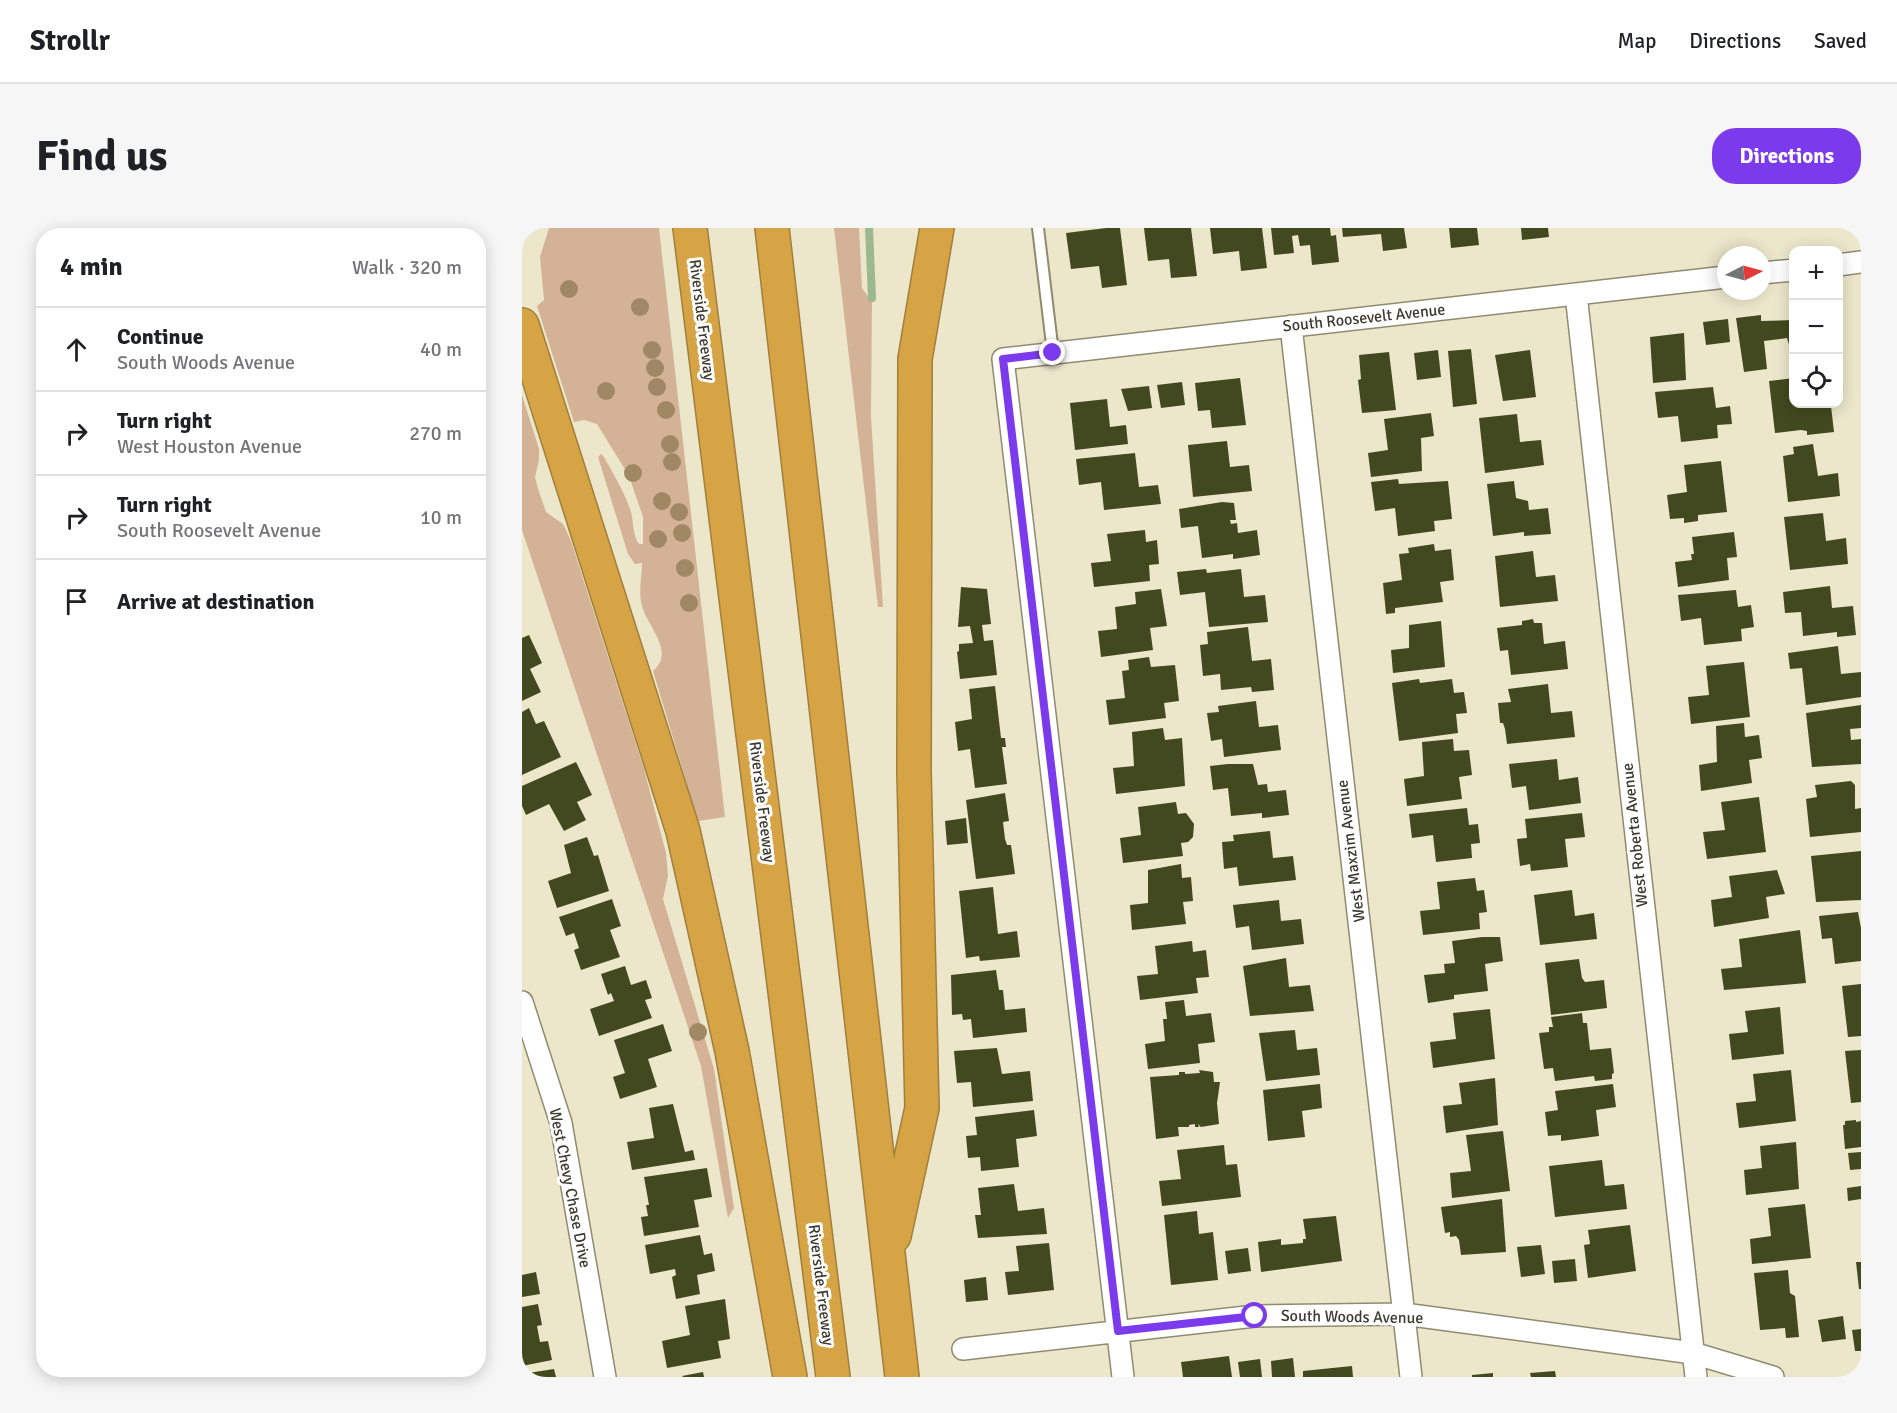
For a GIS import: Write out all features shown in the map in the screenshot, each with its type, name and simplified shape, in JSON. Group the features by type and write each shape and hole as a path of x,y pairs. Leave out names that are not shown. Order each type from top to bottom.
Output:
{"highway":[{"name":"Riverside Freeway","path":"690,228 833,1377"},
{"path":"772,228 902,1377"},
{"path":"888,1261 922,1108 914,772 915,359 936,228"},
{"path":"522,325 683,831 732,1051 790,1377"}],"street":[{"path":"1843,264 1861,262"},
{"path":"1771,272 1789,270"},
{"name":"South Roosevelt Avenue","path":"1118,1331 1003,359 1717,278"},
{"name":"West Roberta Avenue","path":"1576,294 1696,1377"},
{"name":"West Maxzim Avenue","path":"1292,326 1411,1377"},
{"name":"West Chevy Chase Drive","path":"522,1002 561,1123 605,1377"},
{"name":"South Woods Avenue","path":"963,1349 1255,1316 1404,1314 1693,1353 1773,1377"},
{"path":"1118,1331 1123,1377"}],"lane":[{"path":"1038,228 1053,353"}],"shaded area":[{"path":"549,228 659,228 725,817 698,821 653,671 662,656 658,639 642,606 640,589 642,563 635,564 628,554 598,457 601,454 604,457 619,484 631,512 637,540 639,544 643,544 643,517 629,476 597,424 584,420 574,422 537,306 544,300 540,257"},
{"path":"834,228 859,228 862,288 869,298 872,298 871,417 883,607 878,607"},
{"path":"522,395 539,449 535,477 538,489 546,512 563,524 571,541 644,769 666,853 668,876 663,899 714,1069 734,1208 728,1218 701,1066 522,530"}],"building":[{"path":"1120,228 1127,285 1102,288 1099,266 1071,269 1066,233"},
{"path":"1144,228 1191,228 1197,276 1171,278 1169,259 1148,261"},
{"path":"1210,228 1262,228 1267,268 1241,271 1239,251 1213,254"},
{"path":"1271,228 1330,228 1331,236 1336,235 1339,262 1312,265 1310,245 1300,246 1298,235 1292,236 1294,253 1274,255"},
{"path":"1342,228 1404,228 1407,248 1383,251 1381,234 1343,237"},
{"path":"1449,228 1477,228 1479,245 1451,248"},
{"path":"1521,228 1548,228 1549,237 1522,240"},
{"path":"1761,315 1761,321 1789,320 1789,345 1787,338 1764,341 1767,369 1744,372 1736,318"},
{"path":"1728,319 1730,342 1706,345 1703,322"},
{"path":"1684,333 1686,380 1653,383 1650,337"},
{"path":"1471,349 1477,404 1453,407 1448,351"},
{"path":"1438,350 1441,377 1417,380 1414,353"},
{"path":"1530,350 1536,397 1503,401 1495,355"},
{"path":"1389,352 1396,410 1362,413 1358,380 1361,379 1359,355"},
{"path":"1240,378 1246,425 1212,428 1210,410 1198,411 1195,383"},
{"path":"1789,379 1789,408 1831,408 1834,432 1807,435 1807,431 1801,430 1775,433 1769,381"},
{"path":"1182,382 1185,405 1161,408 1157,385"},
{"path":"1149,386 1152,408 1128,411 1121,389"},
{"path":"1713,387 1716,408 1730,406 1732,424 1717,425 1718,438 1681,442 1678,416 1658,418 1655,392"},
{"path":"1107,399 1110,427 1126,425 1128,444 1075,450 1070,403"},
{"path":"1431,413 1434,436 1421,438 1422,471 1371,477 1368,453 1388,450 1384,419"},
{"path":"1517,414 1520,442 1541,440 1544,465 1485,473 1479,418"},
{"path":"1227,441 1230,467 1249,465 1252,491 1193,497 1188,445"},
{"path":"1813,444 1818,476 1838,473 1840,496 1788,502 1783,456 1794,454 1793,447"},
{"path":"1135,453 1139,487 1158,485 1161,504 1104,510 1101,482 1079,485 1076,459"},
{"path":"1721,461 1727,512 1698,515 1698,521 1684,523 1684,518 1670,519 1667,495 1687,492 1684,465"},
{"path":"1398,479 1399,484 1448,481 1452,519 1434,521 1435,531 1398,536 1395,508 1375,511 1371,482"},
{"path":"1514,481 1516,498 1528,501 1529,510 1548,508 1551,534 1524,536 1524,532 1493,536 1487,484"},
{"path":"1222,502 1234,503 1236,520 1230,520 1231,524 1237,523 1238,533 1257,530 1260,555 1233,559 1233,554 1202,558 1198,526 1181,528 1179,509"},
{"path":"1823,513 1826,541 1846,538 1848,564 1790,570 1784,517"},
{"path":"1145,530 1146,542 1157,540 1159,564 1149,565 1150,581 1094,587 1091,563 1111,561 1107,534"},
{"path":"1734,532 1737,557 1727,558 1729,580 1678,587 1675,562 1692,560 1691,554 1694,554 1692,537"},
{"path":"1434,544 1435,551 1451,549 1454,580 1440,582 1443,602 1395,608 1395,613 1386,614 1383,583 1402,580 1399,554 1409,553 1408,548"},
{"path":"1533,551 1536,577 1555,575 1558,601 1500,607 1495,556"},
{"path":"1206,569 1207,573 1241,569 1244,597 1265,595 1268,622 1209,627 1205,592 1180,595 1177,572"},
{"path":"1830,586 1832,608 1853,606 1856,635 1837,637 1837,632 1803,636 1801,612 1785,613 1783,592"},
{"path":"961,587 987,589 991,624 982,625 984,641 993,640 997,675 960,679 957,652 959,644 973,643 970,626 958,627"},
{"path":"1161,589 1167,626 1150,628 1153,650 1101,657 1098,631 1117,629 1115,607 1136,604 1135,592"},
{"path":"1736,590 1738,607 1751,605 1754,627 1741,629 1742,641 1704,645 1701,618 1681,621 1678,595"},
{"path":"1533,619 1534,623 1542,623 1544,644 1565,641 1568,669 1511,675 1508,650 1500,651 1497,628 1522,625 1522,621"},
{"path":"1441,621 1445,667 1393,673 1391,650 1409,648 1409,625"},
{"path":"1248,627 1252,661 1271,659 1274,690 1252,692 1251,687 1221,690 1220,674 1203,676 1200,645 1208,644 1207,632"},
{"path":"529,635 542,663 530,669 541,692 522,701 522,638"},
{"path":"1838,646 1841,674 1861,672 1861,697 1806,705 1802,668 1790,669 1788,653"},
{"path":"1149,657 1151,667 1175,665 1179,701 1164,703 1166,718 1109,725 1106,700 1125,698 1122,671 1129,670 1128,660"},
{"path":"1744,662 1750,717 1691,724 1688,697 1709,695 1706,666"},
{"path":"1419,679 1420,683 1452,679 1454,693 1464,692 1467,713 1456,714 1458,733 1399,741 1392,683"},
{"path":"1548,684 1551,713 1572,711 1575,737 1507,744 1503,723 1500,723 1498,703 1511,702 1508,689"},
{"path":"995,686 1001,738 1005,738 1006,747 1002,747 1007,784 975,788 970,749 958,751 955,722 972,719 969,689"},
{"path":"1256,701 1259,727 1278,725 1281,750 1224,757 1222,739 1211,741 1207,713 1219,712 1218,706"},
{"path":"1861,705 1861,728 1850,729 1851,740 1861,739 1861,764 1812,767 1806,713"},
{"path":"529,708 536,724 544,721 561,757 522,775 522,712"},
{"path":"1744,723 1745,737 1759,735 1762,758 1749,760 1752,783 1701,791 1699,765 1717,762 1716,726"},
{"path":"1163,728 1165,740 1182,738 1185,786 1116,794 1113,768 1134,766 1132,732"},
{"path":"1453,739 1454,751 1469,750 1472,775 1459,777 1462,799 1407,806 1404,779 1424,776 1422,742"},
{"path":"1557,759 1559,780 1578,777 1581,803 1529,810 1526,786 1512,788 1509,764"},
{"path":"576,762 592,795 577,802 586,820 564,831 549,804 526,815 522,806 522,786"},
{"path":"1253,764 1258,785 1267,784 1268,792 1286,790 1289,815 1262,818 1262,813 1231,816 1228,788 1213,790 1210,766"},
{"path":"1851,781 1855,785 1855,809 1861,808 1861,832 1810,837 1806,799 1817,797 1815,785"},
{"path":"1005,793 1009,821 1003,822 1005,839 1007,845 1011,845 1015,874 976,879 966,800"},
{"path":"1759,797 1766,852 1707,859 1703,832 1725,830 1721,802"},
{"path":"1176,802 1178,814 1186,813 1194,824 1193,837 1188,842 1181,843 1183,856 1123,863 1120,838 1141,835 1138,807"},
{"path":"1467,808 1469,825 1478,824 1480,843 1471,844 1472,858 1436,862 1433,835 1412,838 1409,814"},
{"path":"1582,813 1585,837 1565,839 1568,867 1531,871 1530,864 1520,866 1517,839 1527,838 1525,819"},
{"path":"966,818 968,843 947,845 945,821"},
{"path":"1270,831 1273,858 1293,856 1296,880 1239,886 1237,867 1224,869 1222,842 1234,841 1233,835"},
{"path":"587,837 594,856 598,855 609,891 557,908 548,881 571,873 564,845"},
{"path":"1861,851 1861,900 1816,902 1811,856"},
{"path":"1181,864 1182,878 1191,877 1193,901 1183,902 1186,924 1132,930 1130,905 1148,903 1148,870"},
{"path":"1777,870 1785,894 1766,897 1769,918 1714,927 1711,900 1732,897 1729,876"},
{"path":"1475,878 1477,891 1484,890 1487,912 1479,913 1480,929 1423,935 1420,911 1440,909 1437,882"},
{"path":"993,887 998,934 1017,931 1020,957 980,961 979,956 966,958 959,891"},
{"path":"1572,890 1575,916 1594,913 1597,939 1540,945 1534,895"},
{"path":"612,899 621,926 610,930 620,957 581,970 574,950 579,948 574,933 566,936 559,917"},
{"path":"1279,900 1281,921 1301,919 1304,944 1252,950 1249,926 1236,928 1233,905"},
{"path":"1858,912 1861,928 1861,961 1835,964 1832,938 1822,939 1819,916"},
{"path":"1800,930 1806,983 1724,990 1721,969 1742,967 1739,939"},
{"path":"1500,937 1503,961 1485,964 1488,991 1454,995 1454,999 1428,1003 1424,975 1445,973 1444,964 1455,963 1452,941"},
{"path":"1192,941 1193,952 1206,950 1209,977 1196,978 1198,993 1140,1000 1137,976 1158,974 1155,946"},
{"path":"1286,958 1289,987 1310,985 1314,1011 1250,1016 1243,966"},
{"path":"1579,959 1582,978 1585,982 1604,980 1607,1008 1551,1015 1545,963"},
{"path":"625,966 631,985 646,980 652,998 645,1000 652,1018 599,1036 590,1009 614,1001 611,993 608,995 601,974"},
{"path":"996,970 999,990 1003,990 1005,1010 1025,1008 1027,1032 973,1038 971,1019 963,1020 962,1014 952,1015 951,975"},
{"path":"1861,984 1861,1036 1848,1037 1842,986"},
{"path":"1184,1000 1186,1016 1211,1013 1215,1042 1198,1044 1200,1063 1148,1069 1145,1044 1165,1041 1163,1019 1167,1019 1165,1002"},
{"path":"1780,1007 1784,1054 1732,1060 1729,1034 1748,1032 1745,1011"},
{"path":"1490,1009 1495,1059 1433,1068 1430,1042 1456,1039 1453,1013"},
{"path":"1582,1013 1583,1023 1587,1023 1590,1050 1611,1048 1614,1073 1612,1079 1595,1081 1594,1076 1555,1081 1553,1068 1544,1069 1539,1033 1549,1032 1549,1027 1553,1027 1551,1017"},
{"path":"663,1024 672,1051 648,1059 657,1087 620,1099 613,1077 625,1073 614,1040"},
{"path":"1295,1030 1297,1050 1317,1048 1320,1075 1266,1081 1259,1033"},
{"path":"997,1048 1002,1074 1030,1071 1033,1101 973,1107 971,1082 957,1083 954,1051"},
{"path":"1861,1050 1861,1102 1851,1103 1845,1051"},
{"path":"1199,1070 1213,1072 1214,1082 1220,1082 1217,1103 1219,1124 1178,1127 1179,1136 1156,1139 1150,1077 1179,1075 1179,1072 1200,1073"},
{"path":"1791,1070 1796,1121 1739,1128 1736,1103 1756,1101 1753,1074"},
{"path":"1495,1078 1498,1125 1446,1133 1443,1106 1462,1104 1459,1083"},
{"path":"1320,1084 1322,1108 1302,1111 1305,1137 1268,1141 1263,1090"},
{"path":"1613,1084 1616,1107 1596,1110 1599,1136 1561,1141 1561,1135 1548,1136 1545,1112 1558,1110 1555,1091"},
{"path":"673,1104 685,1152 693,1150 695,1160 632,1170 627,1142 654,1138 649,1108"},
{"path":"1034,1110 1037,1136 1016,1139 1019,1167 981,1171 980,1157 968,1158 966,1136 977,1135 975,1117"},
{"path":"1856,1120 1856,1122 1861,1121 1861,1147 1845,1149 1843,1125 1845,1121"},
{"path":"1503,1131 1510,1191 1452,1198 1450,1173 1471,1171 1466,1135"},
{"path":"1796,1142 1799,1189 1746,1195 1744,1170 1762,1168 1760,1146"},
{"path":"1224,1145 1226,1165 1237,1164 1241,1197 1162,1206 1159,1181 1181,1179 1177,1150"},
{"path":"1861,1152 1861,1169 1850,1170 1848,1153"},
{"path":"1602,1160 1605,1186 1624,1184 1627,1209 1555,1217 1549,1166"},
{"path":"707,1168 712,1197 694,1200 699,1227 644,1236 641,1217 648,1216 646,1205 649,1205 644,1177"},
{"path":"1014,1184 1018,1211 1044,1208 1047,1234 978,1238 975,1215 981,1215 978,1188"},
{"path":"1861,1186 1861,1199 1848,1201 1847,1188"},
{"path":"1502,1199 1506,1252 1461,1255 1459,1240 1456,1236 1450,1237 1450,1232 1445,1233 1441,1207"},
{"path":"1805,1204 1811,1258 1752,1264 1750,1239 1771,1236 1768,1208"},
{"path":"1197,1211 1199,1234 1213,1232 1218,1280 1171,1285 1164,1215"},
{"path":"1336,1216 1342,1261 1261,1272 1258,1242 1281,1239 1281,1245 1303,1243 1303,1239 1306,1239 1303,1219"},
{"path":"1630,1225 1636,1271 1588,1278 1584,1245 1590,1244 1588,1230"},
{"path":"700,1235 704,1255 712,1253 715,1271 697,1275 700,1294 676,1299 672,1277 676,1275 675,1269 650,1274 645,1245"},
{"path":"1049,1243 1054,1290 1008,1295 1005,1272 1019,1271 1016,1246"},
{"path":"1541,1245 1545,1274 1521,1277 1517,1247"},
{"path":"1248,1248 1251,1271 1228,1274 1225,1251"},
{"path":"1575,1259 1577,1281 1554,1283 1552,1261"},
{"path":"1856,1262 1861,1262 1861,1289 1859,1289"},
{"path":"1788,1270 1790,1293 1795,1296 1799,1337 1786,1338 1785,1328 1760,1330 1754,1273"},
{"path":"536,1272 540,1294 522,1297 522,1275"},
{"path":"986,1277 988,1300 966,1302 964,1280"},
{"path":"725,1299 730,1339 718,1341 721,1358 667,1368 662,1341 690,1335 685,1306"},
{"path":"538,1304 542,1325 537,1326 540,1342 548,1341 552,1360 522,1366 522,1307"},
{"path":"1843,1316 1846,1339 1822,1342 1818,1320"},
{"path":"1861,1329 1861,1351 1855,1351 1852,1330"},
{"path":"1229,1356 1232,1377 1183,1377 1181,1362"},
{"path":"1293,1358 1295,1377 1272,1377 1271,1361"},
{"path":"1260,1359 1262,1377 1240,1377 1238,1362"},
{"path":"1352,1366 1353,1377 1303,1377 1303,1371"},
{"path":"554,1369 556,1377 522,1377 522,1374"},
{"path":"1555,1371 1556,1377 1531,1377 1530,1373"},
{"path":"703,1372 704,1377 682,1376"},
{"path":"1493,1373 1493,1377 1472,1377 1472,1375"}],"waterway":[{"path":"869,228 872,298"}],"route":[{"path":"1053,353 1003,359 1118,1331 1255,1316"}]}
